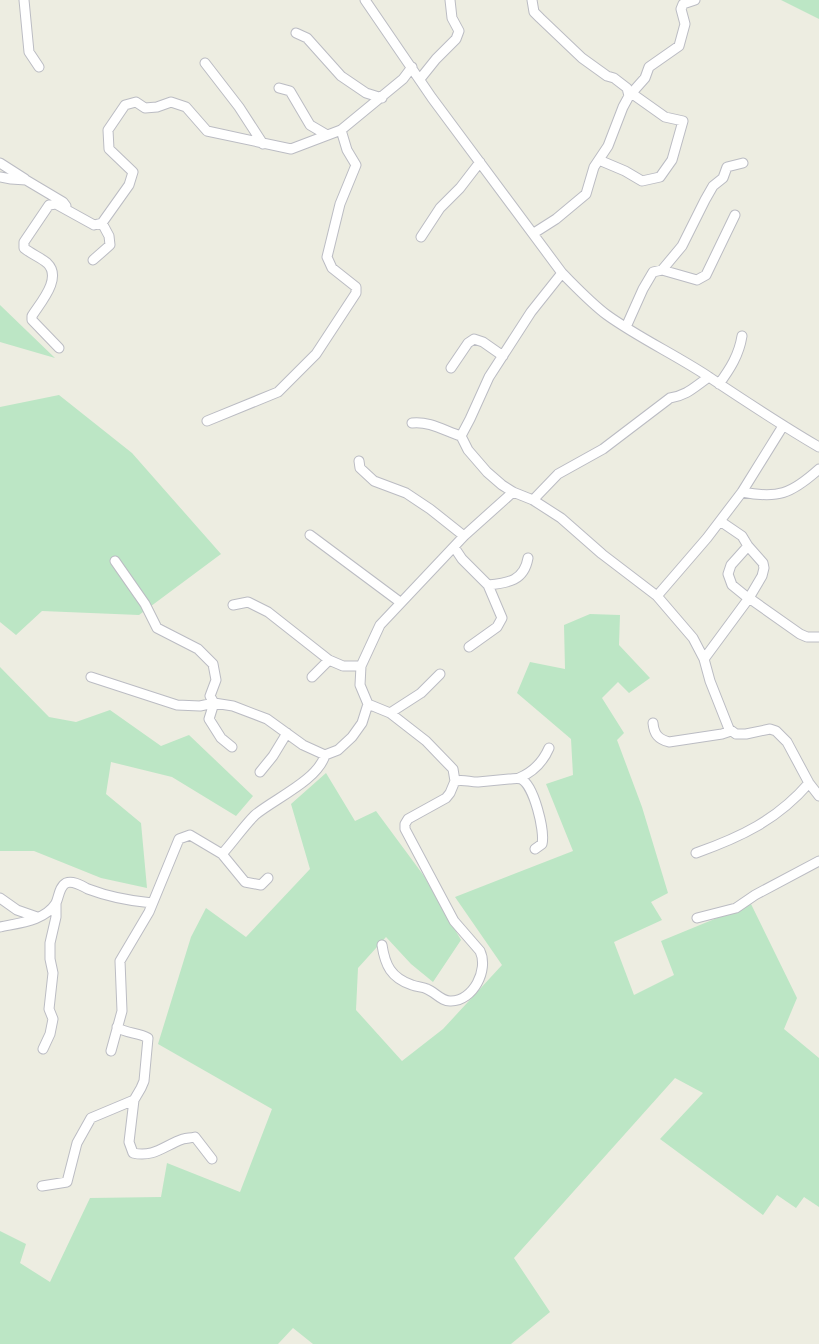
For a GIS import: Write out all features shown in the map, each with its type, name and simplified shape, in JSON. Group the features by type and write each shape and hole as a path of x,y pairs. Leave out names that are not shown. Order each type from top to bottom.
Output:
{"street":[{"path":"24,0 30,52 39,68"},
{"path":"365,0 412,66 432,98 562,273 606,314 709,377 783,426 819,446"},
{"path":"420,79 456,40 459,31 452,18 450,0"},
{"path":"532,0 534,12 540,18 582,58 627,88 629,96"},
{"path":"534,233 556,219 586,194 594,167 608,146 623,106 645,78 649,67 682,42 686,24 680,9 683,4 695,0"},
{"path":"296,33 307,38 341,76 366,93 382,98"},
{"path":"205,63 239,107 263,144"},
{"path":"59,348 32,320 32,316 52,283 52,273 48,264 24,248 24,242 49,205 56,204 94,225 102,222 130,185 133,172 109,149 108,130 125,105 136,102 146,108 157,107 171,102 186,107 207,131 291,149 341,130 382,98 403,79 412,66"},
{"path":"279,88 290,92 310,125 327,135"},
{"path":"599,160 625,171 642,181 660,177 672,160 683,121 665,117 634,95 629,96"},
{"path":"207,421 278,392 316,354 356,293 356,287 332,268 327,257 340,204 356,165 347,150 341,130"},
{"path":"0,162 63,202 70,212"},
{"path":"421,237 440,208 460,188 480,162"},
{"path":"662,270 682,246 713,186 723,178 728,167 743,163"},
{"path":"0,177 26,180"},
{"path":"626,327 653,272 662,270 697,280 706,275 735,215"},
{"path":"93,260 110,245 109,236 102,222"},
{"path":"460,436 502,356 531,312 562,273"},
{"path":"719,384 740,349 742,336"},
{"path":"451,368 468,342 474,339 483,342 502,356"},
{"path":"533,500 558,474 603,449 670,398 681,396 691,391 709,377"},
{"path":"412,423 421,422 434,425 460,436 468,450 487,472 513,492 533,500 561,518 602,554 657,596 694,638 704,659 729,729 736,734 746,734 770,728 776,731 788,742 809,783 819,796"},
{"path":"657,596 742,492 783,426"},
{"path":"359,460 360,468 374,481 406,493 464,536"},
{"path":"742,492 764,496 781,494 800,484 819,470"},
{"path":"91,677 177,704 200,706 214,703 234,706 267,719 303,746 325,755 338,750 362,724 368,704 360,685 361,666 380,625 464,536 513,492"},
{"path":"704,659 749,598 762,576 764,568 742,536 720,521"},
{"path":"310,534 400,602"},
{"path":"748,546 731,565 728,574 732,585 800,634 807,637 819,637"},
{"path":"454,547 462,559 488,585 502,618 497,627 469,647"},
{"path":"488,585 508,583 520,576 527,566 528,558"},
{"path":"115,561 145,604 157,628 198,649 213,664 216,680 210,696 214,703 209,719 221,738 232,747"},
{"path":"234,605 248,602 268,612 329,660 342,666 361,666"},
{"path":"312,676 329,660"},
{"path":"390,713 421,693 440,674"},
{"path":"368,704 390,713 441,755 453,769 455,781 450,793 446,798 408,820 405,824 405,829 452,916 480,951 483,957 481,976 470,992 453,1002 446,1001 428,989 405,983 395,976 387,966 382,944"},
{"path":"653,723 656,736 669,742 722,734 728,732 729,729"},
{"path":"260,772 273,756 287,733"},
{"path":"455,781 464,779 478,782 519,778 526,775 539,764 546,756 549,748"},
{"path":"222,854 251,819 309,776 323,762 325,755"},
{"path":"519,778 525,782 530,791 539,816 543,840 542,844 535,849"},
{"path":"696,853 741,836 762,824 793,800 809,783"},
{"path":"111,1052 122,1011 120,961 149,912 179,839 190,835 222,854 241,885 261,885 268,878"},
{"path":"697,918 736,908 755,895 819,861"},
{"path":"43,1049 50,1034 53,1019 50,1009 53,973 50,959 50,944 54,931 56,903 62,886 65,883 72,882 93,891 128,901 152,903"},
{"path":"0,898 17,910 37,917"},
{"path":"0,928 27,921 46,913 56,903"},
{"path":"117,1026 123,1031 148,1038 144,1081 134,1100 129,1142 133,1153 144,1156 164,1149 183,1139 195,1137 212,1159"},
{"path":"42,1186 67,1182 77,1143 91,1118 134,1100"}],"green space":[{"path":"781,0 819,0 819,19"},
{"path":"0,305 55,358 0,342"},
{"path":"59,395 132,453 221,554 139,615 42,611 16,635 0,622 0,407"},
{"path":"590,614 620,615 619,645 650,678 629,693 618,682 602,698 624,733 617,740 642,807 668,893 651,902 662,920 614,942 634,995 674,975 661,941 751,904 797,998 784,1029 819,1058 819,1207 804,1197 796,1208 777,1195 763,1215 660,1139 703,1093 675,1078 514,1258 550,1312 511,1344 313,1344 293,1328 278,1344 0,1344 0,1231 26,1244 20,1263 50,1282 90,1198 161,1197 167,1163 240,1192 272,1109 158,1044 191,937 206,908 246,937 310,869 291,804 326,773 355,821 376,811 424,876 461,940 433,982 411,964 386,937 358,968 356,1010 402,1061 443,1029 502,965 455,897 573,851 546,784 573,775 571,739 517,693 530,662 565,669 564,625"},
{"path":"0,667 49,717 76,722 110,710 161,746 189,735 253,796 236,816 172,777 111,762 106,794 141,823 147,888 101,878 34,851 0,851"}]}
